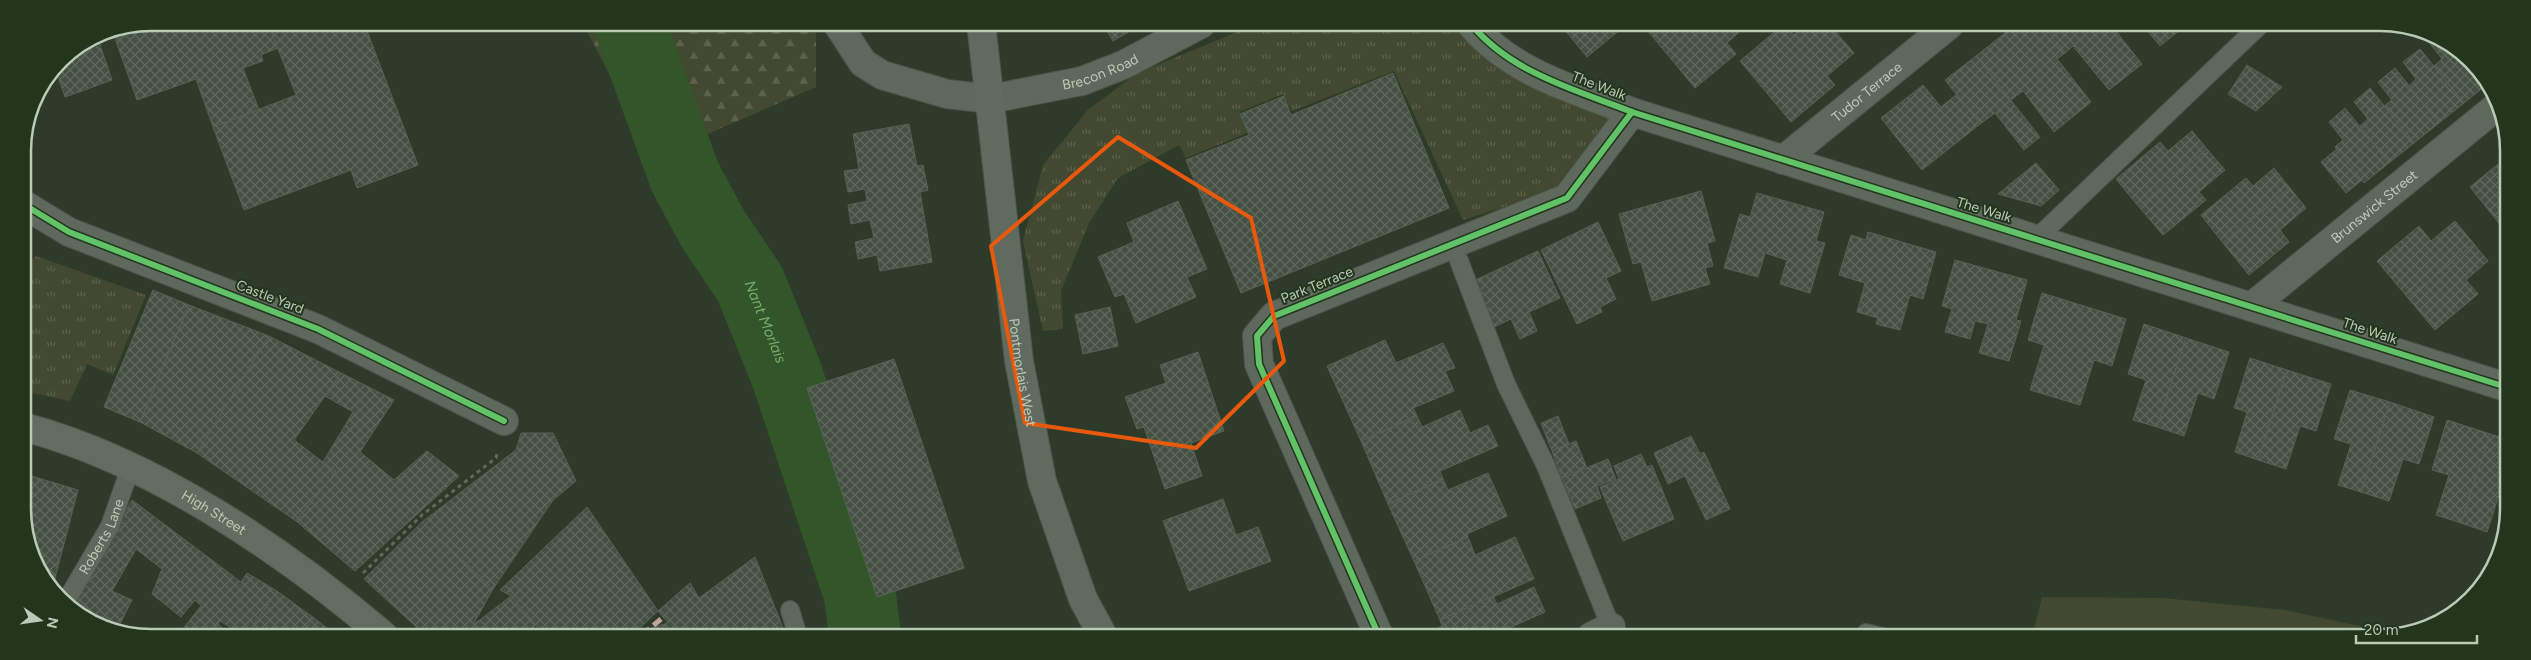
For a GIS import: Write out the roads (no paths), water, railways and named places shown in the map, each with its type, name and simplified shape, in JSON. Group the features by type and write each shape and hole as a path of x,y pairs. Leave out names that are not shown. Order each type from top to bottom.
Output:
{"main road":[{"name":"Pontmorlais West","path":"982,31 1019,361 1042,481 1083,599 1099,629"}],"street":[{"name":"Brecon Road","path":"842,31 863,64 882,75 947,94 991,99 1082,81 1123,65 1188,31"},
{"name":"The Walk","path":"1477,31 1534,74 1632,112 2500,385"},
{"name":"Tudor Terrace","path":"1783,160 1940,31"},
{"name":"Brunswick Street","path":"2251,307 2492,110"},
{"name":"Park Terrace","path":"1376,628 1259,364 1257,336 1274,316 1567,198 1632,112"},
{"name":"Castle Yard","path":"32,209 70,232 318,329 504,421"},
{"name":"High Street","path":"31,429 49,433 131,466 252,536 340,600 375,629"}],"lane":[{"path":"2036,239 2254,31"},
{"path":"1456,243 1453,245 1506,384 1546,466 1601,628"},
{"name":"Roberts Lane","path":"69,596 110,526 131,466"},
{"path":"790,610 796,629"}],"waterway":[{"name":"Nant Morlais","path":"632,31 685,177 713,229 750,284 786,373 860,595 864,629"}]}
